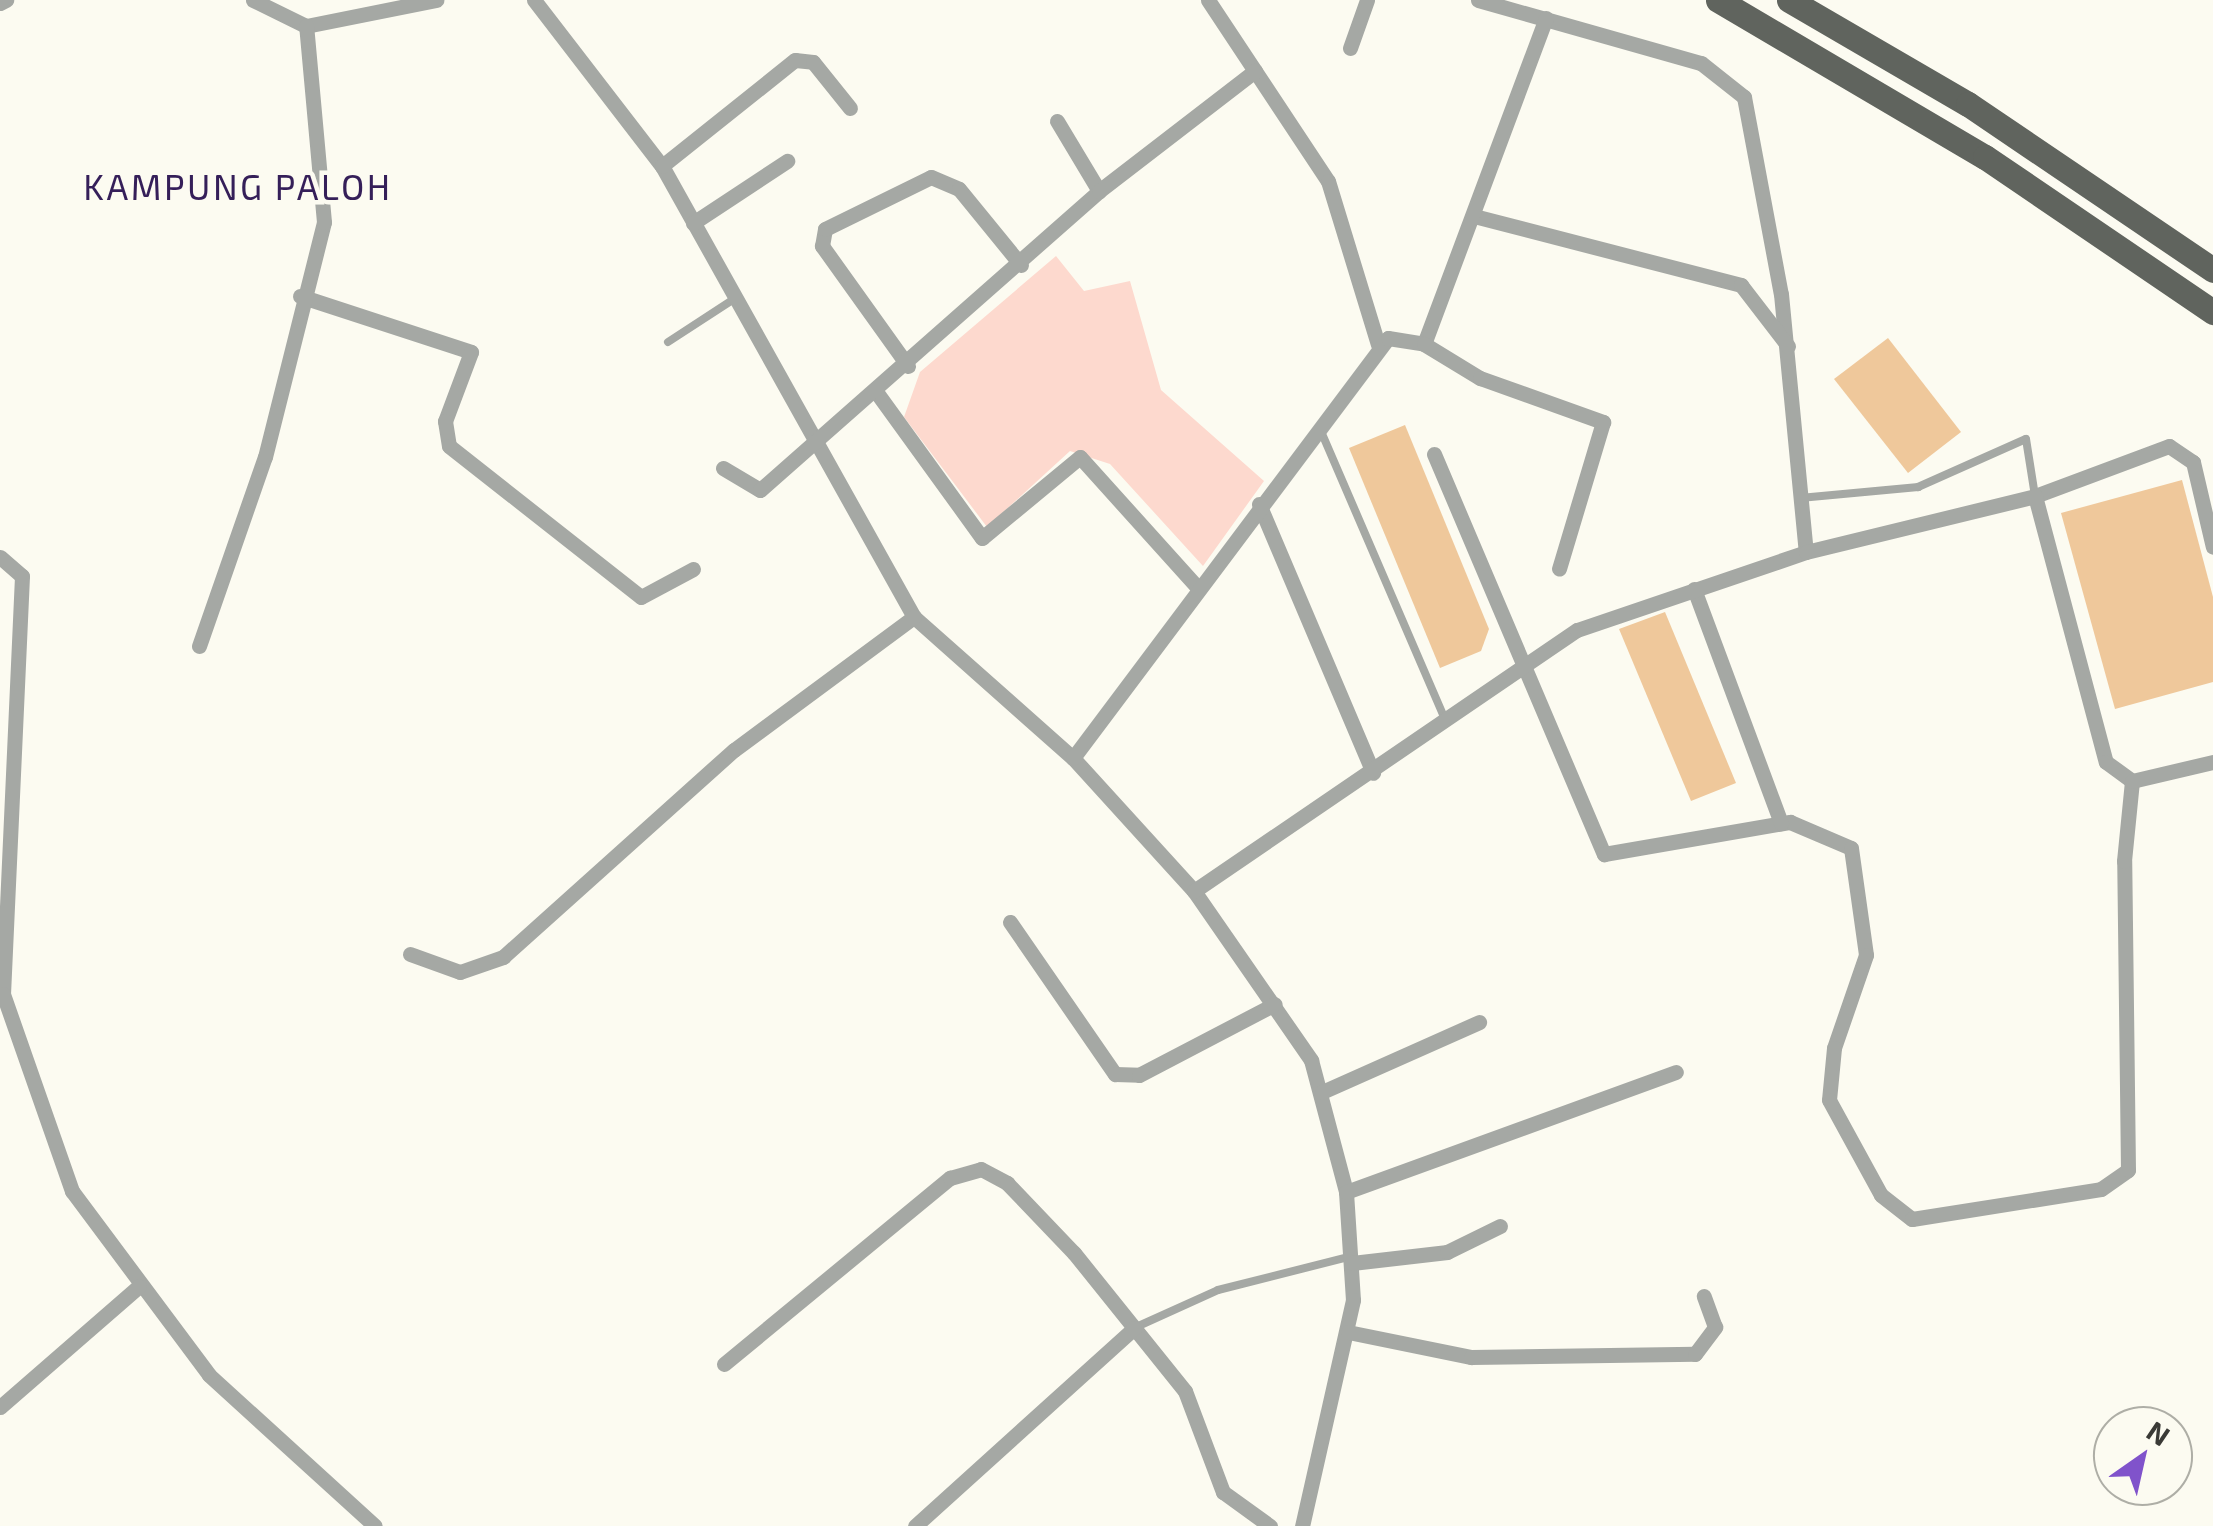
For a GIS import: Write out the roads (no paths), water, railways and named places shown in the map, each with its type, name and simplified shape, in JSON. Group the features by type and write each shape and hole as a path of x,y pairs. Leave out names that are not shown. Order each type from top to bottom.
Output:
{"main road":[{"path":"1718,0 1985,156 2213,312"},
{"path":"1788,0 1968,104 2213,270"}],"street":[{"path":"253,0 306,26 436,0"},
{"path":"534,0 662,166 814,446 914,617 1073,758 1194,892 1275,1004 1322,1092 1346,1192 1352,1260 1348,1332 1302,1526"},
{"path":"1208,0 1328,181 1378,344"},
{"path":"1350,48 1367,0"},
{"path":"1478,0 1701,63 1744,97 1788,346 1806,552"},
{"path":"1424,344 1546,18"},
{"path":"199,646 264,457 300,296 324,222 306,26"},
{"path":"662,166 794,60 813,62 850,108"},
{"path":"723,468 760,490 908,366 1099,192 1255,71"},
{"path":"1057,121 1099,192"},
{"path":"693,223 787,161"},
{"path":"908,366 822,246 825,230 930,177 959,189 1020,265"},
{"path":"1474,216 1741,286 1788,346"},
{"path":"300,296 472,352 445,421 450,446 641,598 693,570"},
{"path":"1378,344 1424,344 1480,378 1603,422 1559,569"},
{"path":"1073,758 1378,344"},
{"path":"876,393 982,538 1080,457 1198,588"},
{"path":"1194,892 1447,724 1576,630 1694,589 1806,552 2035,496 2169,446 2193,462 2213,547"},
{"path":"1434,454 1604,854 1781,823 1850,848 1866,955 1834,1048 1829,1100 1881,1194 1922,1222 2101,1189 2128,1170 2124,861 2132,781"},
{"path":"2035,496 2106,762 2132,781 2213,762"},
{"path":"1259,504 1374,774"},
{"path":"0,557 22,576 4,994 72,1191 139,1286 209,1374 374,1526"},
{"path":"1694,589 1781,823"},
{"path":"410,954 444,972 503,956 734,750 914,617"},
{"path":"1010,922 1115,1074 1139,1075 1275,1004"},
{"path":"1322,1092 1479,1022"},
{"path":"1346,1192 1676,1072"},
{"path":"724,1364 968,1169 1007,1182 1134,1328 1185,1391 1223,1492 1270,1526"},
{"path":"1352,1260 1447,1252 1500,1226"},
{"path":"0,1407 139,1286"},
{"path":"1348,1332 1471,1357 1695,1354 1716,1327 1704,1296"},
{"path":"915,1526 1134,1328"}],"lane":[{"path":"668,342 734,299"},
{"path":"1318,424 1447,724"},
{"path":"1800,498 1918,488 2026,439 2035,496"},
{"path":"1134,1328 1218,1290 1352,1260"}],"district":[{"name":"KAMPUNG PALOH","path":"238,186"}]}
